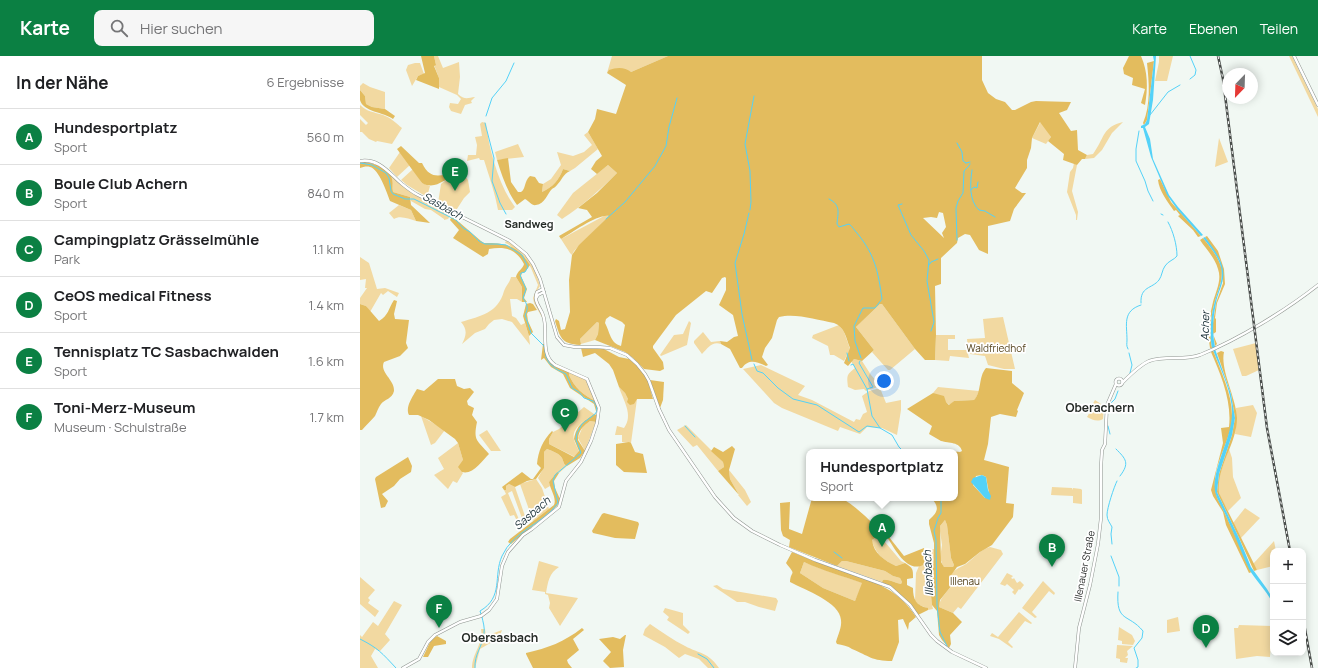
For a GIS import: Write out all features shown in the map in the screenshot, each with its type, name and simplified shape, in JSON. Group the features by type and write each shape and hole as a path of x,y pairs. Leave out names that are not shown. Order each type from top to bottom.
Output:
{"main road":[{"path":"1294,56 1318,105"},
{"path":"360,161 368,161 379,164 407,188 418,195 510,241 519,247 530,259 537,271 557,337 564,344 575,347 597,346 612,349 626,355 640,367 649,381 659,409 669,430 715,497 734,518 752,532 786,548 886,585 910,605 931,635 937,641 952,652 986,668"},
{"path":"1124,381 1118,378 1116,380 1116,386 1120,385 1149,362 1162,359 1190,358 1211,350 1284,309 1318,285"},
{"path":"403,668 419,659 428,642 435,635 460,622 482,615 492,607 498,595 501,571 505,557 519,538 559,507 566,481 581,462 591,441 599,410 598,403 587,379 555,365 549,360 546,346 545,322 536,298 543,291"},
{"name":"Illenauer Straße","path":"1074,668 1079,628 1090,585 1098,544 1101,518 1102,450 1105,444 1107,405 1116,386"}],"green space":[{"path":"434,56 438,56 443,68 459,62 460,77 458,94 464,98 475,97 471,101 472,103 465,105 461,114 451,111 449,107 450,103 458,104 461,99 457,95 439,87 439,78 434,65 436,65"},
{"path":"612,56 668,56 631,72 610,70 607,73"},
{"path":"1159,56 1173,56 1167,81 1155,81"},
{"path":"1289,56 1292,56 1318,109 1318,117"},
{"path":"420,63 424,74 418,76 412,86 406,70 408,65"},
{"path":"363,83 385,92 385,109 372,107 366,104 365,96 360,90 360,86"},
{"path":"360,105 368,110 383,115 402,128 392,144 376,142 360,132 360,119 366,125 368,123 360,115"},
{"path":"1041,121 1051,137 1046,144 1032,138"},
{"path":"482,122 486,123 492,156 504,189 515,207 512,210 498,210 494,191 484,160 480,160 479,158 467,161 468,155 476,155 477,145 475,137 482,136 480,124"},
{"path":"1123,122 1112,133 1102,150 1094,158 1085,159 1087,155 1093,154 1108,129"},
{"path":"588,132 598,149 570,171 563,169 560,177 555,183 542,192 543,184 551,179 561,165 557,152 573,156 584,152 592,145 584,135"},
{"path":"1219,138 1228,162 1215,167"},
{"path":"518,144 524,157 497,160 495,152"},
{"path":"400,152 410,165 397,177 389,168"},
{"path":"1074,163 1077,165 1072,191 1078,212 1077,220 1067,192 1070,172"},
{"path":"608,165 617,173 604,186 591,198 562,219 557,215 573,193"},
{"path":"413,169 422,183 430,186 427,197 401,180"},
{"path":"391,175 413,194 450,213 451,215 448,219 444,220 431,210 425,209 411,201 410,197 393,192"},
{"path":"459,175 462,177 465,176 468,180 470,192 455,212 438,203 441,184 448,179"},
{"path":"399,205 411,210 416,221 402,217 394,219 389,213"},
{"path":"604,216 609,216 574,251 572,255 561,239"},
{"path":"506,241 524,254 535,272 540,286 535,296 535,300 544,321 534,303 533,298 538,285 531,268 525,258 505,243"},
{"path":"360,257 369,263 377,289 385,288 399,293 397,297 388,291 383,295 381,293 370,312 366,306 360,304 360,298 367,288 365,288 366,279 360,280"},
{"path":"511,277 516,277 522,287 523,293 522,302 517,299 510,299 512,316 516,318 521,325 525,323 530,345 512,322 502,319 494,320 485,329 475,333 462,344 466,333 461,322 482,315 493,309 498,304"},
{"path":"880,304 882,304 915,349 890,370 888,370 872,352 874,350 856,327"},
{"name":"Waldfriedhof","path":"1003,317 1015,369 1004,369 988,365 985,356 970,354 968,351 967,339 985,338 983,319"},
{"path":"689,321 691,323 687,345 661,356 660,355 674,335 683,334"},
{"path":"597,322 599,323 598,334 595,340 581,344 580,339"},
{"path":"839,325 844,332 850,349 844,361 834,355 830,355 828,346 812,338 813,335"},
{"path":"703,332 711,342 720,341 721,344 713,344 702,354 694,341"},
{"path":"936,335 955,335 955,339 948,339 948,350 967,350 969,358 950,356 949,361 935,360"},
{"path":"1256,343 1259,370 1246,376 1242,376 1233,349"},
{"path":"854,359 862,361 871,375 881,386 866,391 864,389 855,390 848,387 848,376 855,368 851,361"},
{"path":"761,365 805,386 798,395 812,400 854,422 856,419 860,420 863,414 867,412 862,396 869,391 880,388 886,403 901,400 897,435 882,428 867,427 860,434 840,427 838,431 782,408 774,403 743,369"},
{"path":"569,372 586,379 596,401 587,397 577,387 571,379"},
{"path":"619,387 628,399 637,399 631,443 622,442 622,435 615,435 617,426 624,428 628,418 627,408"},
{"path":"938,387 979,391 974,400 954,401 950,405 933,393"},
{"path":"1095,400 1104,406 1103,419 1101,420 1095,420 1087,417"},
{"path":"1253,405 1257,413 1251,437 1235,434 1236,408"},
{"path":"584,407 594,414 583,421 575,431 574,440 579,452 575,457 549,444 549,439 553,432 559,429"},
{"path":"421,416 445,430 435,443 431,445"},
{"path":"590,421 596,422 585,451 578,438 583,426"},
{"path":"686,425 723,462 724,467 718,471 697,445 693,447 677,430"},
{"path":"487,430 501,451 491,451 479,435"},
{"path":"458,443 463,460 463,473 457,483 453,481 448,489 434,475 444,469 438,458"},
{"path":"547,449 559,455 564,464 567,466 559,473 557,472 549,482 550,486 545,489 538,478 544,467 544,452"},
{"path":"1229,449 1232,458 1233,477 1241,498 1228,511 1219,493 1218,482"},
{"path":"729,470 745,490 751,502 747,506 738,495 730,479"},
{"path":"536,479 542,488 549,509 533,521 520,484"},
{"path":"509,484 515,487 526,519 523,521 512,491 508,493 520,522 518,523 514,515 510,516 501,497 506,494 504,490 506,490 506,486"},
{"path":"1052,487 1072,488 1072,490 1073,488 1081,489 1082,504 1073,503 1073,496 1051,495"},
{"path":"1245,508 1260,518 1241,538 1233,523"},
{"path":"945,520 951,558 954,565 953,567 944,567 940,558 942,545 940,526"},
{"path":"879,535 901,561 905,563 896,566 881,557 876,551 872,542 872,540"},
{"path":"1274,541 1275,548 1270,548 1270,567 1257,570 1253,564"},
{"name":"Illenau","path":"990,547 1001,550 1003,554 961,609 958,607 953,613 939,607 942,598 952,585 948,578 950,575 980,552"},
{"path":"934,549 934,561 929,582 933,609 928,610 915,601 916,573 919,566 925,561 924,551"},
{"path":"539,561 559,567 551,575 546,593 578,598 560,626 549,608 550,603 548,595 545,594 545,592 532,590"},
{"path":"842,561 885,571 900,578 902,582 901,584 883,580 882,582 837,566"},
{"path":"804,562 863,583 855,601 823,588 800,573"},
{"path":"1007,573 1013,576 1011,578 1014,578 1017,583 1020,581 1024,585 1015,595 1012,592 1014,590 1007,584 1005,586 1000,584"},
{"path":"360,577 375,590 368,598 370,600 368,603 379,611 375,617 360,604"},
{"path":"1043,581 1055,593 1054,595 1049,591 1032,612 1037,617 1035,618 1022,608"},
{"path":"717,585 723,589 776,598 778,601 775,611 745,602 737,602 713,586"},
{"path":"394,601 402,605 385,634 390,640 380,651 375,649 371,656 378,668 360,668 360,635 362,637 373,622 378,626"},
{"path":"665,608 683,613 683,625 690,632 688,634 667,620 669,617 663,612"},
{"path":"1019,612 1032,623 1031,624 1025,621 1008,642 1013,647 1012,648 999,639 990,636 992,633 998,637"},
{"path":"1178,617 1180,631 1167,633 1167,620"},
{"path":"650,624 690,649 704,654 719,668 708,668 699,659 685,654 679,658 665,647 643,635 645,629"},
{"path":"1239,625 1270,626 1270,657 1257,656 1236,659 1234,628 1238,628"},
{"path":"1119,627 1132,635 1135,641 1133,645 1122,644 1122,641 1118,640"},
{"path":"481,629 485,629 486,636 502,630 499,638 480,649 475,668 472,668 481,639"},
{"path":"1117,645 1133,646 1127,651 1128,655 1125,658 1128,658 1127,663 1120,662 1120,659 1116,658"}],"shaded area":[{"path":"421,56 434,56 436,65 434,66 439,78 439,89 416,80 418,76 425,73"},
{"path":"668,56 982,56 982,80 988,93 996,99 1005,102 1012,110 1036,101 1071,102 1067,110 1059,113 1071,131 1077,130 1078,150 1087,155 1085,159 1082,159 1077,165 1063,160 1064,154 1048,141 1051,137 1040,122 1032,138 1031,148 1027,160 1027,168 1015,188 1022,193 1026,193 1014,209 1010,221 988,226 988,254 979,250 970,235 965,234 958,238 957,243 941,258 941,284 935,286 935,360 925,360 915,349 882,304 880,304 856,327 874,350 862,361 854,359 848,366 844,363 850,348 845,333 838,325 806,317 786,316 779,317 777,320 772,338 765,348 762,357 768,365 766,366 756,362 750,362 740,368 730,349 721,344 720,341 727,342 738,336 733,315 719,305 726,290 725,277 722,278 712,293 706,291 676,315 653,346 663,362 664,369 660,371 644,369 625,352 595,340 598,334 599,323 597,322 580,339 580,345 569,343 562,339 555,321 556,319 559,321 561,330 565,329 570,312 569,280 572,255 579,245 609,216 604,216 591,221 561,239 559,236 592,217 587,210 578,208 597,193 617,173 608,165 597,174 591,169 596,161 602,156 588,132 595,119 597,109 616,114 626,85 607,73 609,70 621,68 631,72","holes":["939,212 943,213 946,227 942,233 944,238 923,218 937,218","610,316 625,325 621,346 617,345 612,340 605,323 606,319"]},
{"path":"1129,56 1141,56 1145,68 1147,92 1145,105 1141,103 1145,89 1132,85 1133,78 1124,74 1123,68"},
{"path":"1154,61 1147,120 1144,125 1143,123 1146,116 1149,93 1147,63"},
{"path":"360,90 365,96 366,104 372,107 385,109 395,116 393,119 365,107 360,100"},
{"path":"401,146 419,163 422,163 428,172 432,174 445,175 455,172 459,175 436,185 427,185 422,183 397,149"},
{"path":"508,158 511,182 518,192 523,191 530,176 535,177 539,183 543,184 542,192 555,183 560,177 563,169 570,171 564,175 557,186 550,191 542,203 535,205 525,199 517,205 513,200 503,178 497,160"},
{"path":"365,162 385,169 391,175 393,192 410,197 411,205 430,223 416,221 411,210 390,201 376,172 370,167 360,168 360,163"},
{"path":"1160,179 1171,202 1201,236 1198,237 1193,230 1178,216 1180,215 1176,210 1174,211 1160,188 1158,180"},
{"path":"452,216 484,243 511,246 521,253 530,265 521,276 527,289 524,298 527,302 522,302 522,287 516,277 524,264 521,259 514,252 505,248 489,249 488,254 483,257 453,238 459,230 450,220"},
{"path":"1207,236 1218,251 1224,269 1225,284 1217,303 1215,318 1216,332 1213,334 1216,303 1223,283 1220,260 1205,237"},
{"path":"1203,238 1216,255 1222,271 1212,318 1212,348 1210,348 1209,342 1209,325 1219,281 1219,273 1215,261 1200,240"},
{"path":"394,300 397,301 394,314 395,319 409,320 406,343 408,348 400,356 384,362 383,366 385,373 394,387 393,394 381,404 375,416 362,430 360,430 360,304 366,306 379,321 387,314"},
{"path":"526,304 533,304 537,310 528,312 527,314 528,321 533,332 529,336 523,316"},
{"path":"1213,335 1217,344 1215,346"},
{"path":"543,344 549,359 554,365 569,372 571,379 577,387 587,397 596,401 598,405 598,412 596,411 594,404 570,388 563,374 551,367 544,358 541,360"},
{"path":"581,348 604,349 619,357 629,359 645,375 653,399 637,399 634,404 630,405 627,402 628,399 625,393 619,387 613,370 609,364 595,353 583,357"},
{"path":"1213,350 1229,392 1232,410 1230,430 1216,473 1216,494 1252,572 1249,573 1226,525 1223,512 1211,490 1223,443 1221,428 1229,427 1229,408 1225,388 1211,352"},
{"path":"1221,351 1224,352 1224,367 1234,401 1237,418 1234,437 1223,465 1219,483 1219,493 1257,570 1254,571 1217,492 1219,474 1232,435 1235,418 1231,394 1217,353"},
{"path":"986,368 1012,371 1012,383 1024,393 1017,410 1016,417 1000,414 991,417 988,444 984,460 1009,467 1006,503 1014,504 1013,517 992,545 965,564 957,567 949,578 952,585 940,600 939,607 953,613 962,622 950,635 951,644 949,648 939,635 937,611 932,605 929,582 934,561 934,543 929,520 937,509 934,501 958,501 958,452 962,451 957,444 941,441 929,434 932,426 907,409 933,393 944,396 949,405 954,401 974,400 978,393 982,376","holes":["982,475 986,477 989,493 985,498 973,485 976,476","945,520 951,558 954,565 953,567 944,567 941,562 940,526"]},
{"path":"438,379 455,379 457,386 464,389 470,388 474,392 467,401 468,405 474,408 472,415 477,422 477,440 489,454 477,467 470,471 462,472 458,467 463,460 458,443 455,439 429,420 418,415 409,415 409,405 417,389 424,391"},
{"path":"650,380 664,382 663,400 660,408"},
{"path":"594,414 597,415 596,422 590,421 583,427 579,434 578,440 585,451 580,458 567,466 564,464 559,455 547,449 544,452 544,468 536,479 527,481 515,487 509,484 506,486 506,490 504,490 502,487 522,472 533,479 541,468 537,464 538,455 546,438 552,431 549,444 574,457 579,451 574,439 577,430 584,421"},
{"path":"631,443 635,452 643,454 647,473 624,472 616,465 616,444"},
{"path":"732,446 735,449 729,470 730,479 739,495 718,471 724,467 723,462 711,451 714,447 723,452"},
{"path":"408,457 412,466 411,472 382,494 388,501 385,507 381,508 375,479 376,477"},
{"path":"557,472 559,473 554,481 555,488 560,499 557,506 511,544 508,542 554,505 554,496 549,482"},
{"path":"811,501 846,501 872,522 886,539 883,540 879,535 872,540 877,553 896,566 905,563 911,568 913,571 913,578 907,579 907,585 913,588 915,599 918,604 928,608 928,610 918,615 902,596 882,582 885,580 901,584 902,582 900,578 885,571 846,561 842,561 837,566 789,547 790,540 783,536 781,530 780,503 790,502 789,529 802,534"},
{"path":"604,513 638,522 639,524 635,539 615,538 593,533 592,531"},
{"path":"887,537 889,537 904,556 924,548 925,561 923,565 917,567 907,563"},
{"path":"792,552 870,581 891,591 900,598 916,617 909,623 908,630 903,619 898,620 899,642 892,661 875,659 849,647 837,644 836,642 841,623 839,614 835,608 821,597 790,582 792,572 786,563","holes":["804,562 862,583 855,601 823,588 800,573"]},
{"path":"582,628 584,630 573,639 579,650 567,660 572,668 533,668 526,653 556,644"},
{"path":"625,635 623,650 624,667 610,668 603,661 611,652 599,639 613,637 620,639"},
{"path":"437,636 446,641 446,644 434,646 428,657 423,657 431,640"}],"water":[{"path":"1153,56 1156,56 1153,100 1149,124 1145,127 1150,139 1153,159 1169,195 1203,235 1201,236 1177,209 1167,195 1151,157 1143,128 1141,128 1147,120 1154,61"},
{"path":"1205,237 1218,256 1223,270 1222,283 1215,308 1213,330 1215,347 1212,348 1212,318 1222,271 1216,255 1203,238"},
{"path":"1215,349 1231,394 1235,418 1232,435 1219,474 1217,492 1251,567 1267,589 1270,594 1270,599 1249,569 1215,491 1218,466 1231,423 1232,405 1224,377 1213,350"},
{"path":"982,475 986,477 988,490 991,496 990,500 985,498 971,482 973,478"}],"waterway":[{"path":"1190,56 1196,70 1195,75 1190,79"},
{"path":"486,116 492,98 506,81 514,63"},
{"path":"1150,115 1168,92 1180,85"},
{"path":"750,210 750,171 745,144 754,96"},
{"path":"606,219 625,202 655,166 666,146 669,127 677,98"},
{"path":"485,123 494,158 492,181 500,203 506,214"},
{"path":"1139,131 1136,161 1153,201"},
{"path":"957,143 962,152 963,161 966,163"},
{"path":"966,163 970,162"},
{"name":"Sasbach","path":"360,163 372,165 386,173 389,178 391,191 393,194 405,199 414,199 456,220 463,228 485,244 506,245 522,255 528,267 525,272 521,273 520,275 526,289 523,298 527,306 525,315 531,333 544,346 549,363 556,369 566,374 572,388 579,392 584,398 593,401 596,405 597,411 595,414 582,424 577,433 576,440 581,453 555,475 553,481 558,503 544,517 513,540 507,547 499,564 495,593 492,599 480,611 481,614"},
{"path":"957,240 956,208 963,193 964,171 970,164"},
{"path":"972,170 971,186 973,202 979,210 985,211 995,217"},
{"path":"971,190 974,187 977,188 978,182"},
{"name":"Illenbach","path":"829,199 837,206 837,224 839,227 849,224 852,226 868,249 875,264 879,280 882,299 875,308 863,308 854,326 855,341 861,358"},
{"path":"902,204 898,205 911,235 924,251 929,260 927,281 934,322 931,331"},
{"path":"749,213 735,263 742,314 752,360"},
{"path":"1141,303 1141,298 1144,291 1159,280 1166,264 1177,256 1172,230 1168,222"},
{"path":"929,265 931,262 938,259"},
{"path":"1128,349 1126,324 1128,315 1131,311 1141,305"},
{"path":"847,353 849,361"},
{"path":"1129,353 1132,365 1130,373"},
{"name":"Illenbach","path":"860,361 859,363 873,387 867,389 872,416 880,428 892,435 901,449"},
{"path":"754,364 757,371 763,373 778,388 793,399 817,405 859,432 867,426 880,428"},
{"path":"851,365 853,364 867,389"},
{"path":"1109,405 1115,399 1118,391"},
{"path":"685,426 695,437"},
{"path":"1108,426 1110,434"},
{"path":"1116,449 1126,461 1125,468 1120,476"},
{"path":"1112,544 1112,527 1107,515 1117,481"},
{"name":"Illenbach","path":"941,501 941,513 934,531 936,540 937,605 940,632 947,646"},
{"path":"834,552 842,558"},
{"path":"1111,556 1119,577 1119,586"},
{"path":"1118,592 1118,602 1121,613 1138,625 1143,631 1142,638 1134,648 1138,660 1138,667 1136,668"},
{"name":"Sasbach","path":"475,668 476,658 484,633 482,617"},
{"path":"360,639 380,651 396,668"},
{"path":"698,654 707,659 714,668"}],"railway":[{"path":"1218,56 1223,79 1267,428 1289,548"},
{"path":"1303,620 1312,668"}],"place":[{"name":"Tennisplatz TC Sasbachwalden","path":"455,191"},
{"name":"Campingplatz Grässelmühle","path":"565,432"},
{"name":"Hundesportplatz","path":"882,547"},
{"name":"Boule Club Achern","path":"1052,567"},
{"name":"Toni-Merz-Museum","path":"439,628"},
{"name":"CeOS medical Fitness","path":"1206,648"}],"district":[{"name":"Sandweg","path":"529,224"},
{"name":"Oberachern","path":"1100,408"},
{"name":"Obersasbach","path":"500,638"}],"water label":[{"name":"Acher","path":"1205,326"}]}
